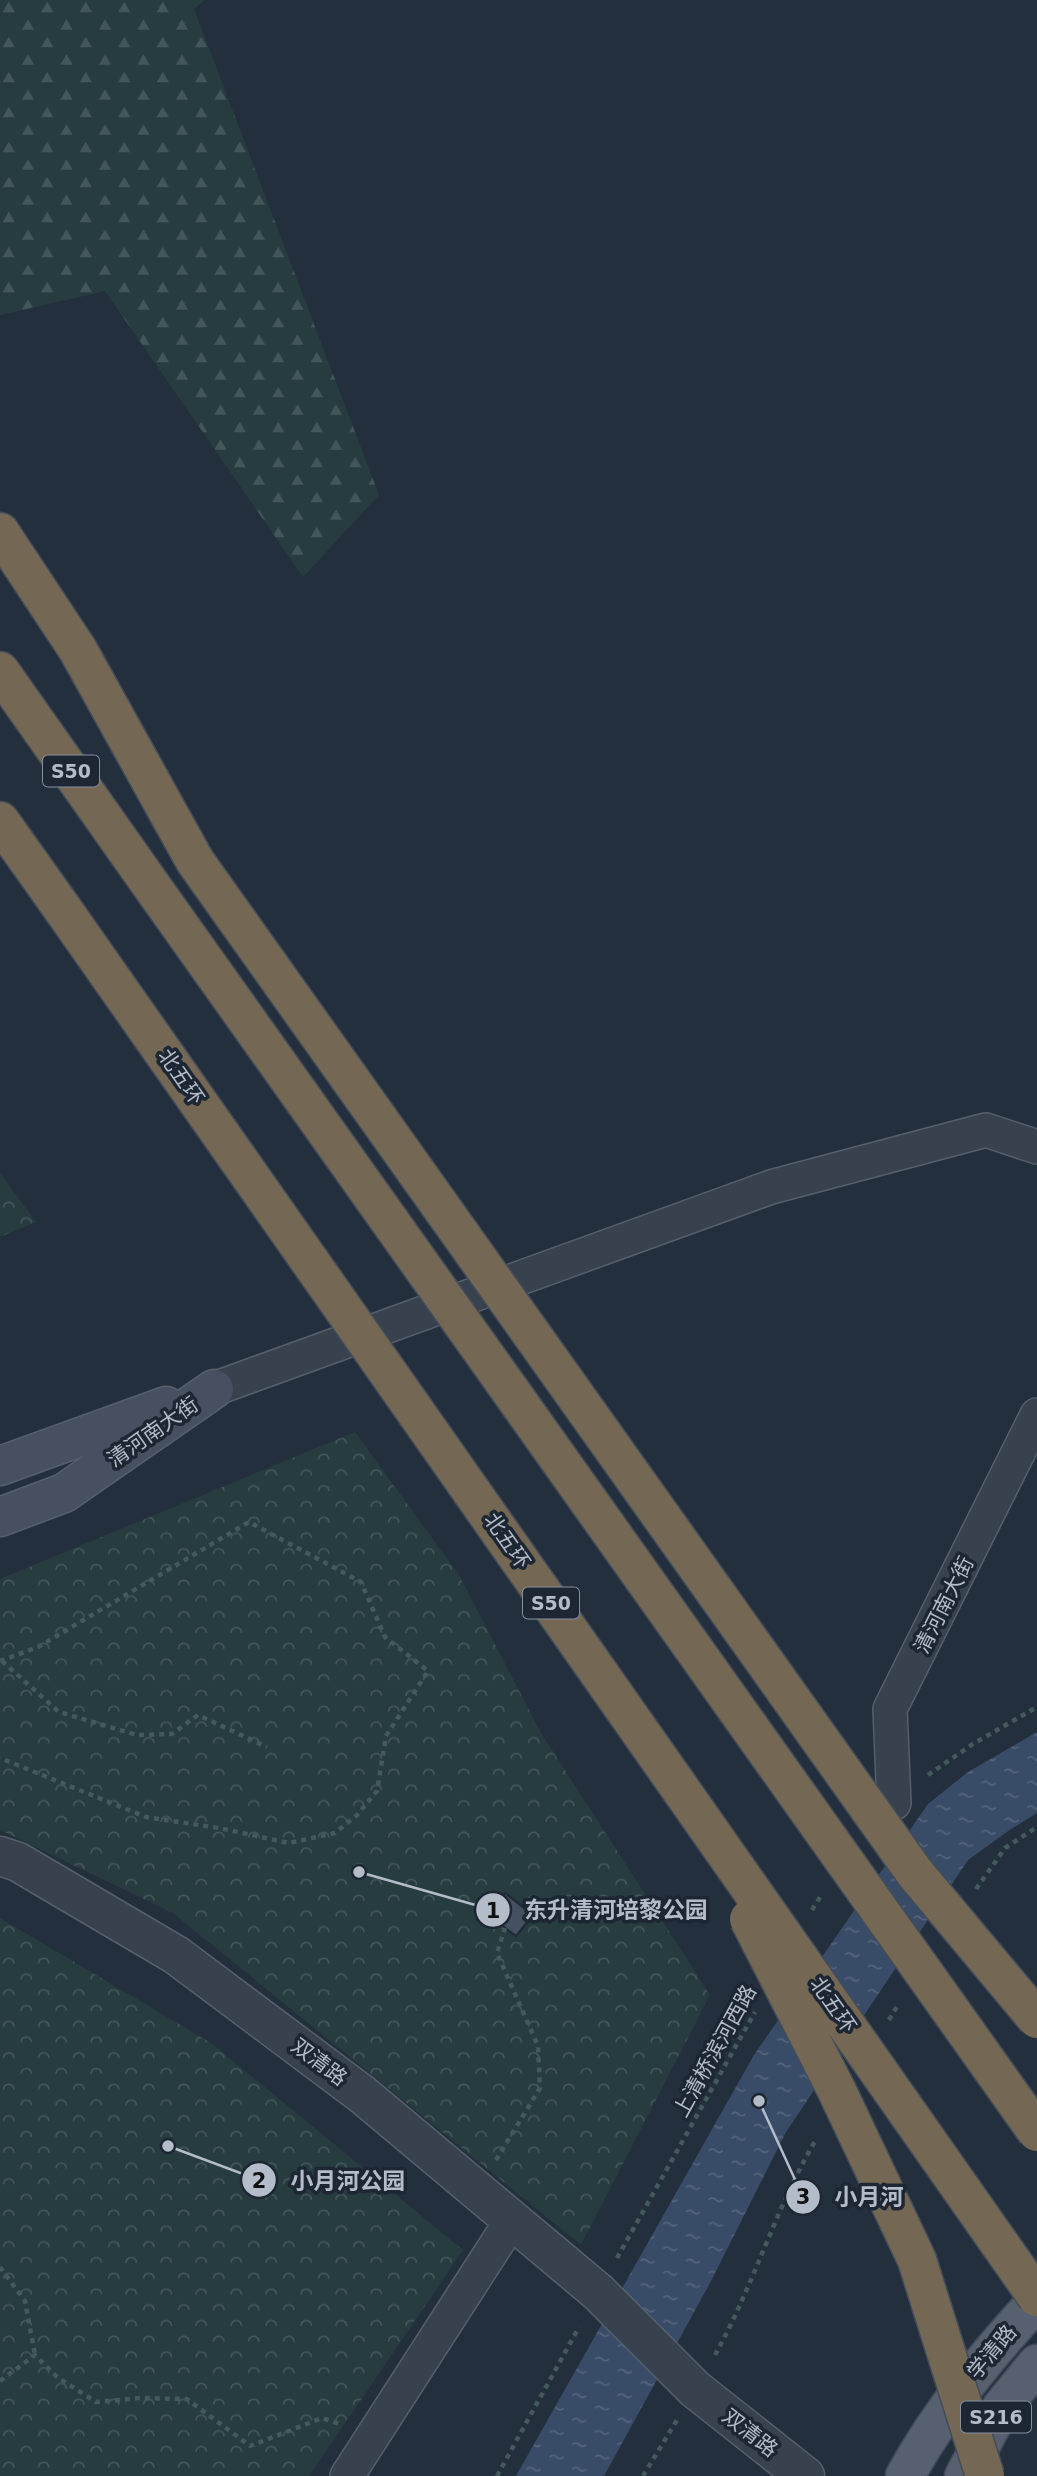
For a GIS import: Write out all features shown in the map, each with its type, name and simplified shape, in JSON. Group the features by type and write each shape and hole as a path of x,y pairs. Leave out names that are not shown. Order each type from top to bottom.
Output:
{"highway":[{"path":"0,532 78,650 195,861 915,1873 1037,2020"},
{"name":"S50","path":"0,671 1037,2132"},
{"name":"北五环","path":"0,821 1037,2299"},
{"path":"678,1784 838,2091 917,2260 985,2476"}],"main road":[{"name":"清河南大街","path":"0,1466 215,1389"},
{"name":"清河南大街","path":"0,1517 64,1493 215,1389"},
{"name":"学清路","path":"905,2476 925,2440 989,2352 1037,2299"},
{"name":"S216","path":"964,2476 1001,2408 1037,2364"}],"street":[{"path":"215,1389 771,1187 986,1130 1037,1147"},
{"name":"清河南大街","path":"894,1803 891,1709 1037,1415"},
{"name":"双清路","path":"0,1856 18,1863 176,1955 363,2095 604,2299 695,2389 805,2476"},
{"path":"347,2476 512,2220"}],"path":[{"path":"0,1758 146,1817 219,1828 289,1843 335,1833 357,1815 377,1791 386,1736 428,1671 384,1637 360,1582 249,1522 38,1647 1,1661 59,1712 137,1735 172,1734 198,1715 267,1747"},
{"path":"894,1803 974,1744 1037,1707"},
{"path":"812,1911 827,1888"},
{"path":"476,2191 540,2088 538,2046 497,1953 505,1928"},
{"name":"上清桥滨河西路","path":"497,2476 604,2299 758,2006"},
{"path":"0,2267 25,2301 35,2355 57,2376 96,2402 141,2398 187,2399 250,2446 322,2418 374,2434"},
{"path":"0,2381 35,2355"}],"green space":[{"path":"0,0 204,0 194,9 379,495 303,577 105,291 0,315"},
{"path":"0,1173 36,1222 0,1237"},
{"path":"355,1432 459,1575 541,1733 710,1995 581,2245 173,1913 0,1830 0,1579"},
{"path":"0,1918 211,2043 463,2250 309,2476 0,2476"}],"water":[{"path":"1037,1732 1037,1813 968,1860 786,2132 710,2283 604,2476 516,2476 754,2055 928,1804 968,1772"}],"building":[{"path":"505,1893 533,1915 516,1936 488,1915"}],"place":[{"name":"东升清河培黎公园","path":"359,1872"},
{"name":"小月河","path":"759,2101"},
{"name":"小月河公园","path":"168,2146"}]}
